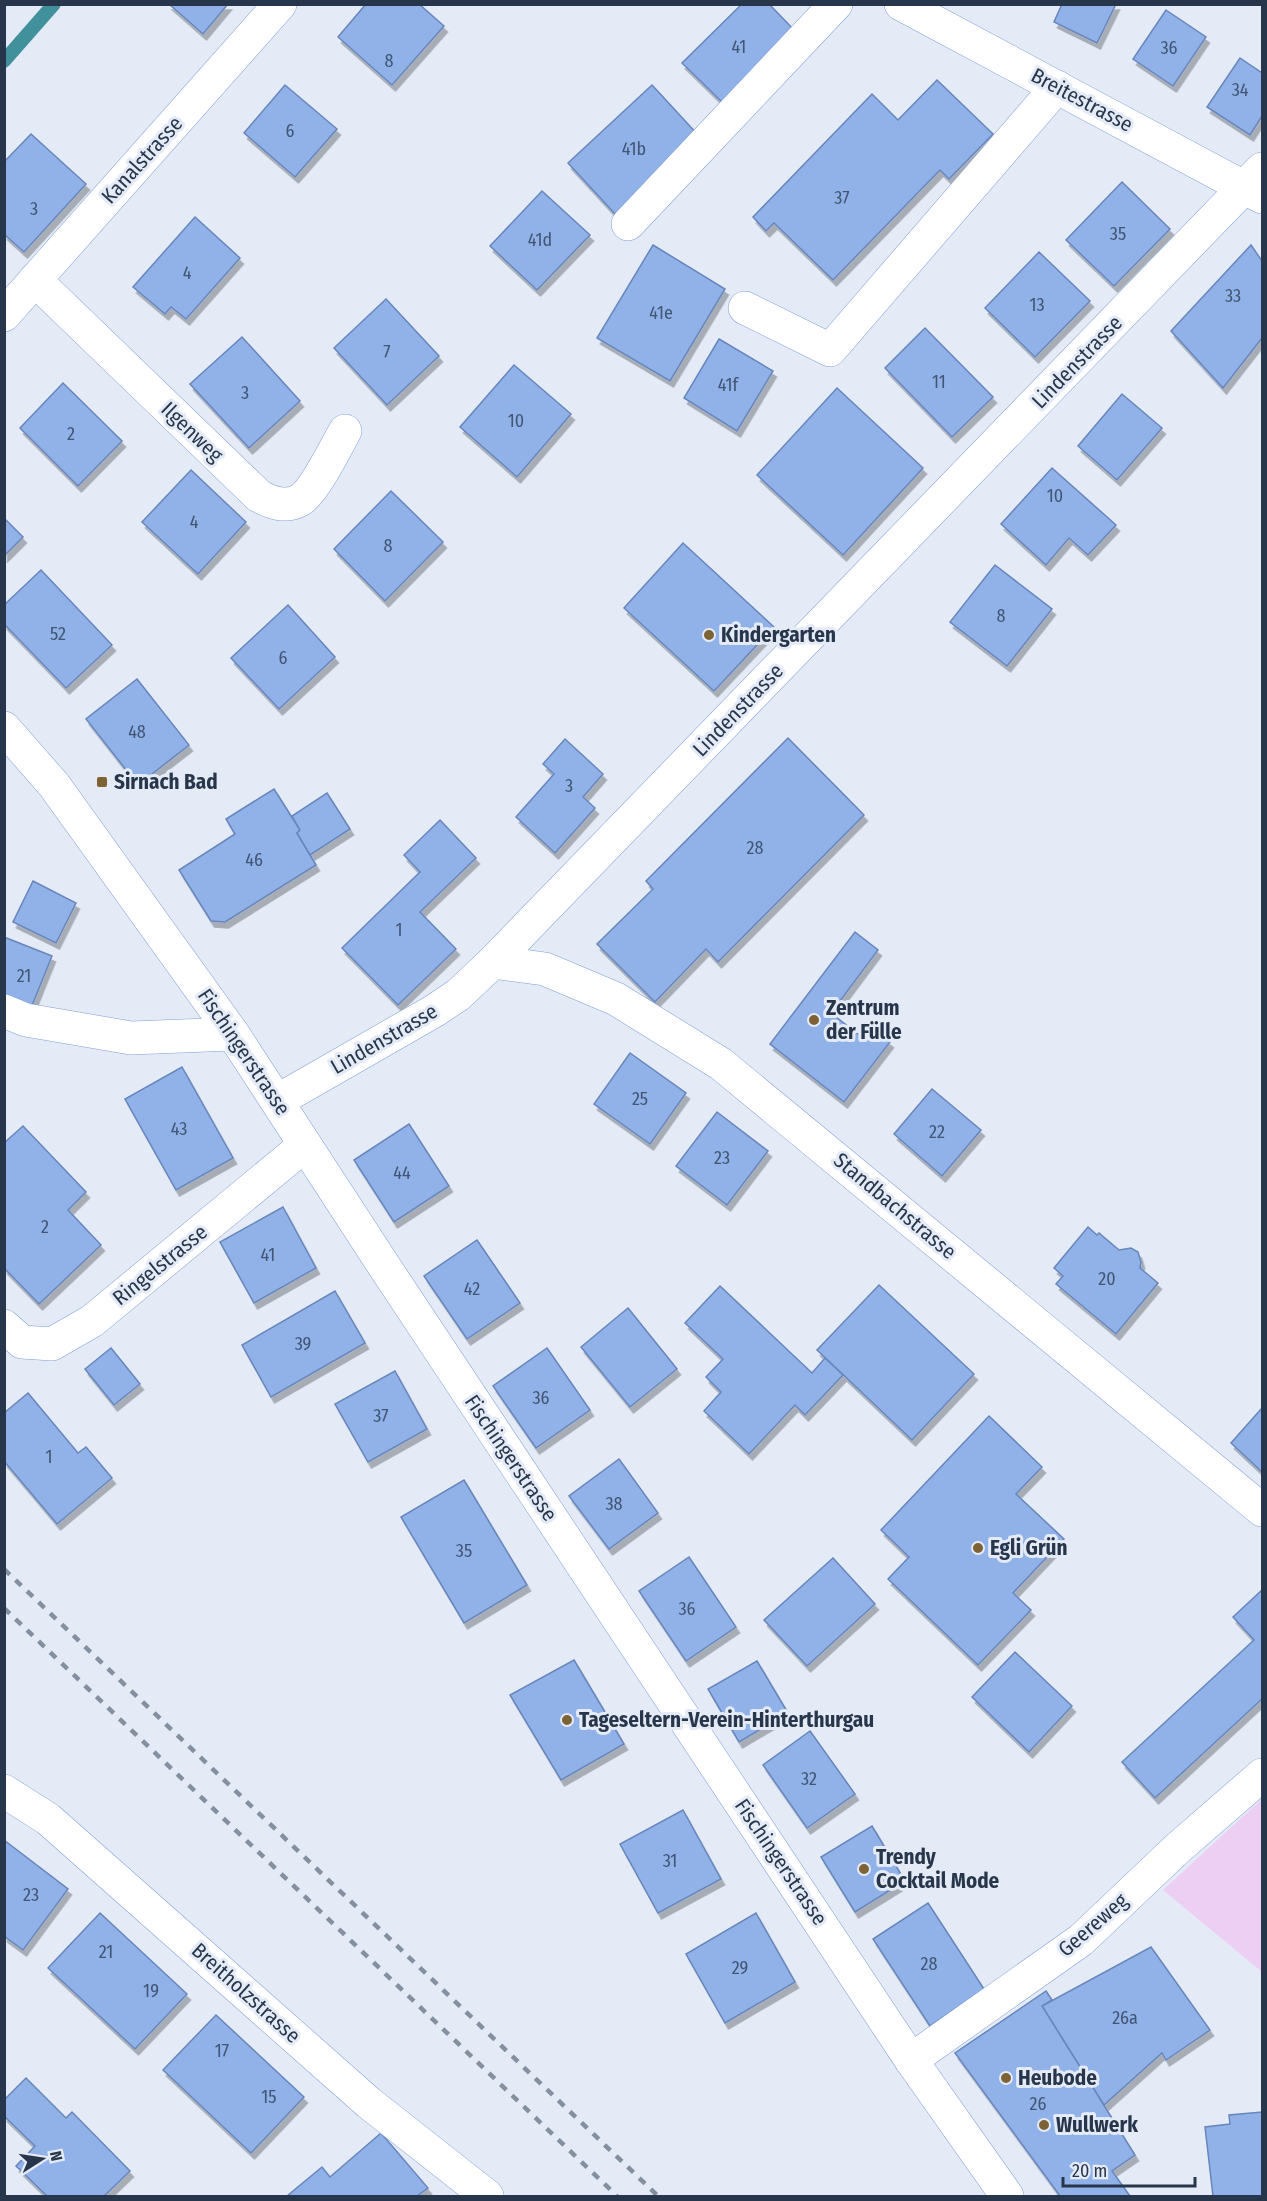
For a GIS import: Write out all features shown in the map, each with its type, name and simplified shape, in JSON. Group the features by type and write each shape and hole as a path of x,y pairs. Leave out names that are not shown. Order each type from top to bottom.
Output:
{"street":[{"name":"Kanalstrasse","path":"4,315 280,4"},
{"path":"628,224 836,4"},
{"name":"Breitestrasse","path":"901,4 1057,87 1257,184"},
{"path":"745,308 830,350 1057,87"},
{"name":"Lindenstrasse","path":"277,1101 434,1011 458,995 494,962 1257,184"},
{"name":"Ilgenweg","path":"35,280 259,496 273,504 286,504 300,500 310,490 345,432"},
{"name":"Fischingerstrasse","path":"4,728 54,785 233,1034 911,2060 1007,2196"},
{"name":"Standbachstrasse","path":"494,962 545,969 616,999 721,1064 1263,1510"},
{"path":"4,1011 26,1020 131,1038 233,1034"},
{"name":"Ringelstrasse","path":"4,1326 22,1342 52,1344 92,1321 305,1145"},
{"name":"Geereweg","path":"911,2060 1081,1940 1178,1848 1263,1775"},
{"name":"Breitholzstrasse","path":"4,1791 48,1819 369,2103 487,2196"}],"shaded area":[{"path":"1262,1799 1262,1972 1163,1890"}],"building":[{"path":"169,4 228,4 203,34"},
{"path":"366,4 419,4 444,26 392,85 338,37"},
{"path":"742,4 769,4 796,32 724,104 682,63"},
{"path":"1062,4 1116,4 1097,43 1054,22"},
{"path":"1166,10 1206,37 1173,86 1133,59"},
{"path":"1240,58 1262,73 1262,116 1250,135 1207,107"},
{"path":"937,80 993,134 949,179 940,170 833,280 774,223 766,231 753,217 872,94 898,120"},
{"path":"285,85 337,129 295,177 244,133"},
{"path":"652,85 699,136 615,214 568,163"},
{"path":"31,134 86,184 24,252 4,234 4,162"},
{"path":"1122,182 1170,229 1114,286 1066,240"},
{"path":"542,191 590,235 537,290 490,246"},
{"path":"195,217 240,258 186,319 171,307 165,314 133,287"},
{"path":"653,245 725,289 670,381 597,338"},
{"path":"1251,245 1262,261 1262,338 1223,388 1171,331"},
{"path":"1039,252 1090,301 1035,357 985,308"},
{"path":"386,299 439,356 387,405 334,348"},
{"path":"925,328 993,397 952,437 885,368"},
{"path":"242,337 300,401 249,448 190,384"},
{"path":"719,339 773,371 737,431 684,398"},
{"path":"514,365 571,414 517,477 460,427"},
{"path":"63,383 122,441 78,486 20,428"},
{"path":"837,388 923,468 843,555 757,475"},
{"path":"1122,394 1162,428 1117,480 1078,446"},
{"path":"1052,468 1116,525 1088,555 1069,538 1046,565 1001,524"},
{"path":"191,470 246,522 198,574 142,522"},
{"path":"391,491 443,542 385,601 334,549"},
{"path":"4,518 23,537 4,556"},
{"path":"683,543 774,627 714,691 624,608"},
{"path":"995,565 1052,609 1007,666 950,622"},
{"path":"41,570 112,645 66,688 4,624 4,605"},
{"path":"288,605 335,657 279,709 231,658"},
{"path":"137,679 189,745 138,785 86,719"},
{"path":"788,738 864,815 718,962 706,949 655,1002 597,944 653,889 646,881"},
{"path":"565,739 603,774 583,797 595,808 555,853 516,817 554,774 543,764"},
{"path":"274,789 300,830 297,833 316,865 225,922 211,921 179,870 235,834 226,819"},
{"path":"327,793 350,829 310,855 297,833 300,830 292,816"},
{"path":"440,820 476,858 420,912 456,949 398,1005 342,948 420,872 404,855"},
{"path":"33,881 76,903 56,943 13,922"},
{"name":"Zentrum der Fülle","path":"855,932 878,950 831,1013 862,1037 870,1026 890,1042 844,1102 770,1044"},
{"path":"4,937 52,956 31,1008 4,997"},
{"path":"630,1053 686,1093 650,1144 594,1104"},
{"path":"182,1067 233,1158 176,1190 125,1099"},
{"path":"932,1089 981,1130 942,1176 894,1134"},
{"path":"717,1112 768,1151 727,1205 676,1166"},
{"path":"409,1124 449,1186 394,1222 354,1160"},
{"path":"23,1126 86,1192 68,1210 101,1245 39,1304 4,1268 4,1143"},
{"path":"283,1207 316,1268 254,1303 220,1242"},
{"path":"1088,1227 1119,1250 1131,1248 1138,1252 1140,1268 1158,1283 1116,1334 1056,1284 1063,1276 1054,1268"},
{"path":"477,1240 520,1303 467,1339 424,1276"},
{"path":"879,1285 974,1374 912,1440 817,1350"},
{"path":"720,1286 812,1373 825,1358 843,1375 805,1415 795,1405 749,1454 704,1411 721,1392 706,1377 723,1359 685,1323"},
{"path":"335,1291 365,1343 271,1397 242,1345"},
{"path":"628,1308 677,1369 630,1407 581,1347"},
{"path":"111,1348 140,1384 114,1405 85,1369"},
{"path":"547,1348 590,1410 536,1448 493,1386"},
{"path":"395,1371 427,1429 368,1462 335,1404"},
{"path":"28,1393 78,1453 86,1447 112,1478 57,1524 4,1461 4,1413"},
{"path":"1262,1408 1262,1472 1231,1443"},
{"name":"Egli Grün","path":"989,1416 1042,1467 1016,1494 1064,1539 1013,1593 1031,1610 978,1665 888,1579 909,1557 881,1530"},
{"path":"619,1459 658,1513 609,1549 569,1496"},
{"path":"464,1480 527,1585 464,1623 401,1517"},
{"path":"689,1557 736,1627 686,1661 639,1591"},
{"path":"833,1558 875,1604 807,1666 764,1620"},
{"path":"1262,1590 1262,1699 1155,1798 1122,1762 1254,1640 1233,1617"},
{"path":"1015,1652 1072,1706 1029,1752 972,1697"},
{"name":"Tageseltern-Verein-Hinterthurgau","path":"574,1660 624,1744 561,1780 510,1695"},
{"path":"757,1661 788,1713 739,1742 708,1689"},
{"path":"810,1731 855,1794 807,1828 763,1765"},
{"path":"683,1810 721,1879 658,1913 620,1844"},
{"path":"872,1826 905,1881 855,1912 821,1857"},
{"path":"4,1840 68,1889 23,1950 4,1936"},
{"path":"928,1903 984,1989 930,2026 873,1939"},
{"path":"100,1913 187,1994 135,2049 48,1968"},
{"path":"756,1913 795,1982 725,2023 686,1954"},
{"path":"1151,1947 1210,2030 1166,2060 1162,2053 1104,2105 1042,2006"},
{"path":"1046,1991 1052,2000 1042,2006 1135,2155 1112,2171 1130,2196 1060,2196 955,2053"},
{"path":"216,2015 304,2097 251,2153 163,2070"},
{"path":"26,2078 66,2118 72,2112 130,2171 104,2196 47,2196 16,2166 35,2146 4,2116 4,2100"},
{"path":"1262,2112 1262,2196 1213,2196 1205,2127 1230,2124 1229,2115"},
{"path":"381,2133 428,2188 417,2196 287,2196 322,2167 330,2177"}],"waterway":[{"path":"4,61 54,4"}],"railway":[{"path":"4,1569 658,2196"},
{"path":"4,1608 617,2196"}],"place":[{"name":"Kindergarten","path":"709,635"},
{"name":"Sirnach Bad","path":"102,782"},
{"name":"Zentrum der Fülle","path":"814,1020"},
{"name":"Egli Grün","path":"978,1548"},
{"name":"Tageseltern-Verein-Hinterthurgau","path":"567,1720"},
{"name":"Trendy Cocktail Mode","path":"864,1869"},
{"name":"Heubode","path":"1006,2078"},
{"name":"Wullwerk","path":"1044,2125"}]}
